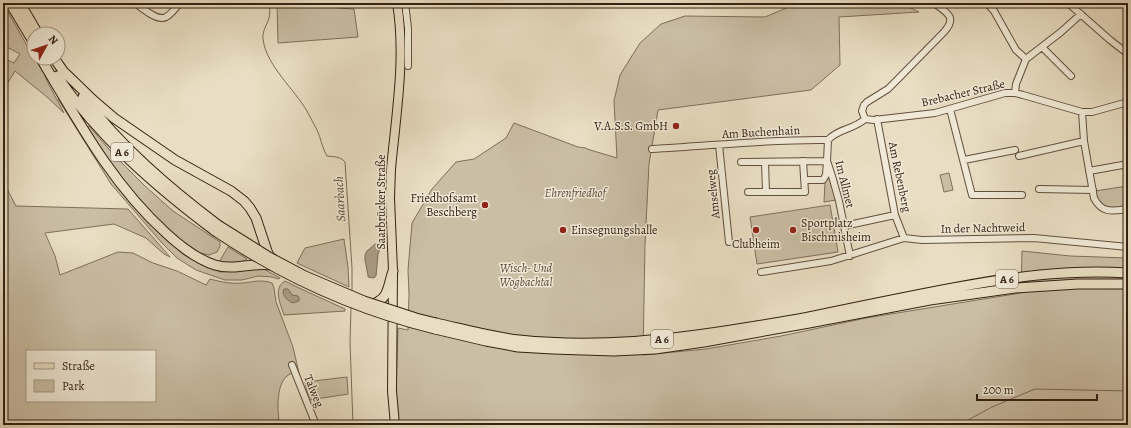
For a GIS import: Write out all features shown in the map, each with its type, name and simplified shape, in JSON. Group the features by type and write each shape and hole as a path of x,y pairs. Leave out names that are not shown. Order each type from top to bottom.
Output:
{"highway":[{"path":"10,3 26,27"},
{"path":"20,3 29,26"},
{"path":"45,66 92,144 113,175 131,198 176,242 203,260 214,265 224,267 240,267 264,264 281,267"},
{"name":"A 6","path":"50,66 81,108 129,160 169,195 217,228 305,276 364,301 416,318 435,326 517,340 552,342 614,342 654,340 703,335 806,318 887,304 993,281 1035,275 1128,273"},
{"name":"A 6","path":"59,66 87,103 134,154 217,228"},
{"name":"A 6","path":"62,70 93,100 120,122 175,160 238,196 250,208 256,218 269,256 281,267 367,306 392,315"},
{"name":"A 6","path":"240,267 254,259 258,252 261,244 260,229"},
{"path":"367,306 379,302 385,296 393,271"},
{"name":"A 6","path":"887,304 1036,286 1128,284"}],"main road":[{"name":"Saarbrücker Straße","path":"395,425 392,391 393,271 390,198 391,169 406,63 397,3"}],"street":[{"path":"135,3 161,19 168,16 180,3"},
{"name":"Saarbrücker Straße","path":"405,3 408,28 406,63"},
{"path":"828,140 834,135 865,119 862,111 864,105 888,89 950,25 950,15 934,3"},
{"path":"987,3 994,11 1016,50 1026,59"},
{"path":"1068,3 1128,54"},
{"path":"1015,93 1016,84 1026,59 1081,14"},
{"path":"1042,47 1071,76"},
{"name":"Brebacher Straße","path":"865,119 871,120 935,113 1005,93 1015,93 1077,112 1092,112 1128,102"},
{"path":"950,109 972,195 1022,195"},
{"path":"1082,112 1084,141 1096,202 1102,208 1109,211 1128,209"},
{"name":"Am Rebenberg","path":"877,119 895,215 904,238"},
{"name":"Am Buchenhain","path":"652,149 759,141 828,140"},
{"name":"Im Allmet","path":"828,140 827,161 834,182 850,256"},
{"path":"1019,156 1084,141"},
{"name":"Amselweg","path":"719,144 729,242"},
{"path":"964,160 1015,150"},
{"path":"748,192 804,192 805,180 803,161"},
{"path":"741,162 827,161 826,175 823,180 805,180"},
{"path":"765,162 766,192"},
{"path":"1089,171 1128,164"},
{"path":"1039,189 1093,190"},
{"path":"844,226 895,215"},
{"path":"761,272 825,262 850,256 904,238"},
{"name":"In der Nachtweid","path":"904,238 922,240 1022,238 1128,247"},
{"name":"Talweg","path":"292,365 316,425"}],"green space":[{"path":"3,3 26,44 26,66 39,66 64,113 15,71 3,91 3,58 14,63 20,54 3,45"},
{"path":"277,3 322,3 338,8 354,9 358,37 278,43"},
{"name":"Wisch- Und Wogbachtal","path":"798,3 901,3 919,12 839,17 840,65 811,90 658,110 649,164 645,245 643,355 706,349 781,336 866,318 1021,293 1022,251 1070,256 1128,258 1128,425 399,425 396,394 398,328 408,330 408,270 412,223 432,189 456,162 474,159 506,138 514,123 578,147 586,148 617,158 614,101 620,75 640,43 661,24 685,16 765,17"},
{"path":"60,98 114,182 133,205 184,255 220,272 240,271 260,267 280,278 258,276 242,280 225,280 196,270 177,258 162,243 111,184 58,99"},
{"path":"89,126 114,155 173,211 220,242 217,252 209,255 200,253 168,231 135,196 108,161 86,128"},
{"path":"830,172 836,200 824,202 825,182"},
{"path":"949,173 953,190 944,192 940,175"},
{"path":"3,184 16,206 128,209 170,257 164,254 146,238 114,224 45,233 55,256 60,275 118,252 133,253 206,285 210,279 230,283 261,281 272,283 276,302 293,347 300,377 296,372 290,374 283,380 278,399 280,425 7,425 3,402"},
{"path":"1127,186 1128,207 1107,208 1097,200 1095,191"},
{"name":"Sportplatz Bischmisheim","path":"830,205 838,252 757,264 750,217"},
{"path":"344,239 349,287 297,263 305,248"},
{"path":"228,247 247,259 237,263 219,262"},
{"path":"285,281 345,309 345,311 284,315 279,301 278,292 281,284"},
{"path":"347,377 348,394 310,400 305,382"}],"shaded area":[{"path":"375,244 379,244 380,249 378,254 376,276 374,278 368,277 365,255 367,251"},
{"path":"284,289 288,289 292,295 298,296 299,301 292,303 288,300 283,292"}],"waterway":[{"name":"Saarbach","path":"269,3 269,18 263,36 265,49 269,58 307,111 327,156 339,158 345,162 352,268 352,291"},
{"name":"Saarbach","path":"351,308 350,342 353,425"},
{"path":"959,425 992,407 1035,389 1128,391"}],"place":[{"name":"V.A.S.S. GmbH","path":"676,126"},
{"name":"Friedhofsamt Beschberg","path":"485,205"},
{"name":"Einsegnungshalle","path":"563,230"},
{"name":"Clubheim","path":"756,230"},
{"name":"Sportplatz Bischmisheim","path":"793,230"}],"park label":[{"name":"Ehrenfriedhof","path":"575,193"}]}
